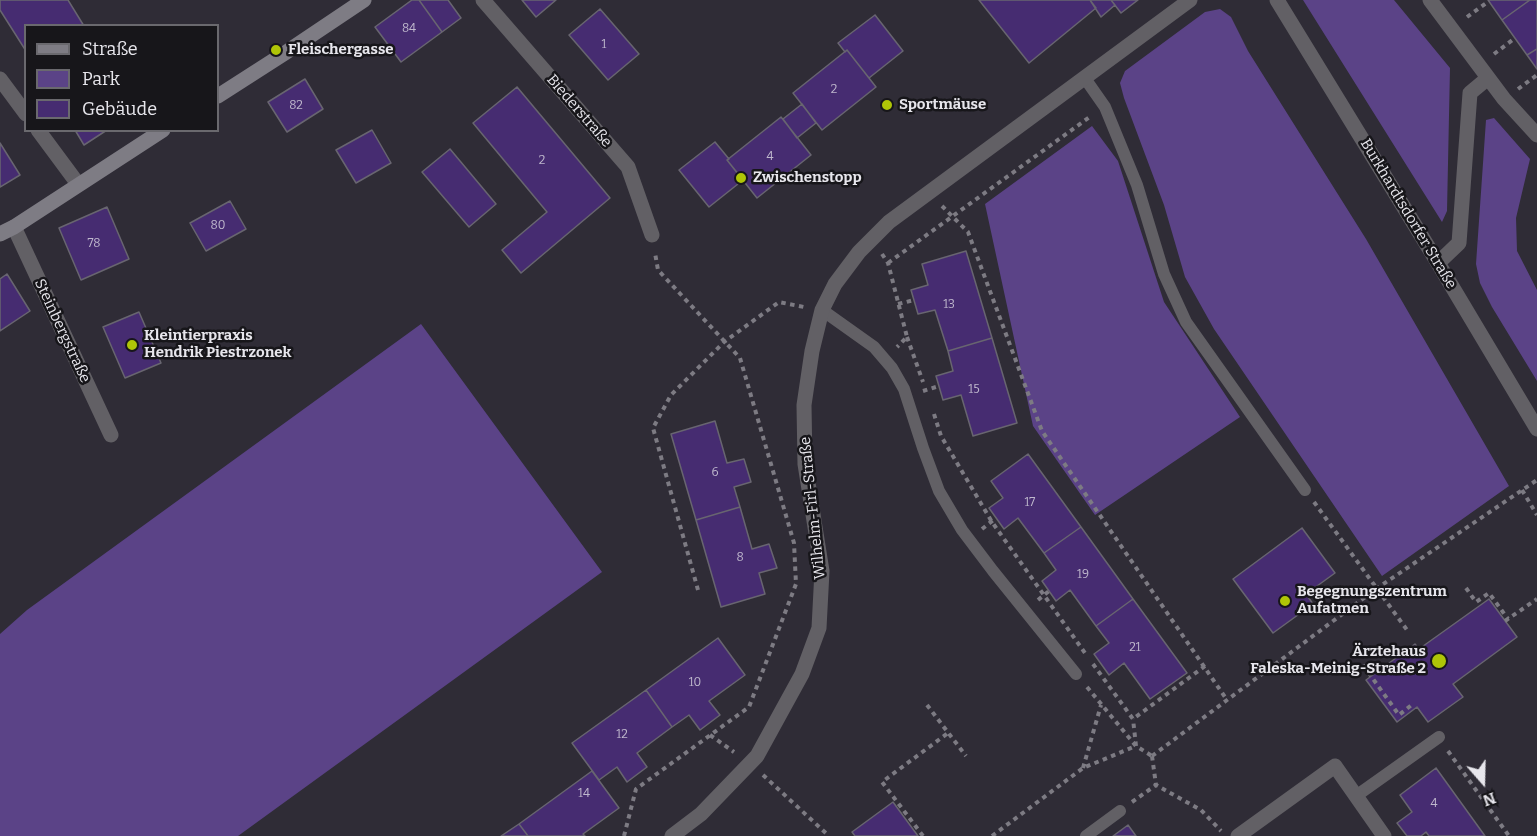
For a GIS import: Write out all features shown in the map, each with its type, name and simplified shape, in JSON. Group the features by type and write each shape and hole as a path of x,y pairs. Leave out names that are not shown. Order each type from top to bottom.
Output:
{"street":[{"path":"219,95 364,0"},
{"name":"Biederstraße","path":"483,0 628,167 652,235"},
{"name":"Wilhelm-Firl-Straße","path":"672,836 701,814 757,756 802,674 819,628 822,571 805,464 804,405 812,351 822,310 835,284 860,252 889,222 1190,0"},
{"name":"Burkhardtsdorfer Straße","path":"1277,0 1537,429"},
{"path":"1430,0 1488,78 1537,135"},
{"path":"1438,263 1459,243 1470,93 1488,78"},
{"path":"0,79 24,111"},
{"path":"39,132 78,184"},
{"path":"7,230 160,132"},
{"name":"Steinbergstraße","path":"7,230 111,435"},
{"path":"1238,836 1335,766 1384,836"}],"lane":[{"path":"1084,77 1105,106 1137,185 1164,274 1186,321 1305,490"},
{"path":"822,310 874,347 892,368 904,389 939,491 962,530 1078,677"},
{"path":"1356,796 1438,737"},
{"path":"1086,836 1120,811"}],"path":[{"path":"1481,7 1489,2"},
{"path":"888,263 1105,106"},
{"path":"929,192 968,232 1042,431 1227,700"},
{"path":"624,836 636,789 748,707 795,584 794,543 740,358 658,270 652,235"},
{"path":"872,239 888,263 907,337 929,399"},
{"path":"898,304 914,300"},
{"path":"698,590 652,428 671,395 724,342 779,302 822,310"},
{"path":"885,359 907,337"},
{"path":"932,408 941,436 992,522 1133,719 1136,746"},
{"path":"1152,756 1376,589 1537,480"},
{"path":"1305,490 1407,630"},
{"path":"1522,490 1537,515"},
{"path":"1466,588 1476,602 1489,593 1506,620 1537,599"},
{"path":"1363,665 1399,715 1414,704"},
{"path":"1133,719 1205,666"},
{"path":"1078,677 1136,746 1152,756"},
{"path":"927,705 966,756"},
{"path":"1083,768 1101,705"},
{"path":"923,836 882,782 948,733"},
{"path":"710,735 750,763 829,836"},
{"path":"1438,737 1509,836"},
{"path":"992,836 1083,768 1136,746"},
{"path":"1152,756 1156,785"},
{"path":"1120,811 1156,785"},
{"path":"1156,785 1201,810 1227,836"}],"green space":[{"path":"1303,0 1394,0 1450,68 1447,211 1442,222"},
{"path":"1220,9 1231,17 1248,51 1366,239 1509,486 1382,576 1214,329 1185,277 1164,205 1124,98 1120,83 1125,71 1205,12"},
{"path":"1494,118 1530,159 1516,218 1517,251 1537,290 1537,381 1492,307 1480,283 1476,264 1486,120"},
{"path":"1092,126 1118,161 1164,302 1240,417 1095,515 1033,426 985,204"},
{"path":"421,324 602,572 238,836 0,836 0,634 27,610"}],"building":[{"path":"0,0 68,0 83,24 24,24 24,48 0,10"},
{"path":"412,0 419,0 442,32 401,62 375,27"},
{"path":"419,0 448,0 461,18 442,32"},
{"path":"522,0 556,0 536,17"},
{"path":"979,0 1090,0 1096,8 1029,63"},
{"path":"1090,0 1111,0 1115,5 1101,17"},
{"path":"1111,0 1138,0 1121,13"},
{"path":"1488,0 1530,0 1502,20"},
{"path":"1530,0 1537,0 1537,49 1527,55 1502,20"},
{"path":"600,9 639,54 608,80 569,35"},
{"path":"875,15 903,51 869,78 847,50 845,52 838,43"},
{"path":"1537,49 1537,69 1527,55"},
{"path":"847,50 876,87 822,130 793,93"},
{"path":"305,79 323,109 287,132 268,102"},
{"path":"517,87 610,198 521,273 502,250 547,212 473,123"},
{"path":"802,104 816,123 797,138 783,119"},
{"path":"781,117 811,155 757,198 727,160"},
{"path":"372,130 391,163 356,183 336,150"},
{"path":"76,132 104,132 84,145"},
{"path":"715,142 743,180 709,207 679,170"},
{"path":"0,143 20,175 0,187"},
{"path":"450,149 496,204 469,227 422,172"},
{"path":"230,201 246,229 206,251 190,223"},
{"path":"107,207 129,259 81,280 59,228"},
{"path":"966,251 992,338 948,351 935,310 918,314 911,290 928,285 922,264"},
{"path":"7,274 30,311 0,331 0,279"},
{"name":"Kleintierpraxis Hendrik Piestrzonek","path":"139,312 161,363 125,378 103,327"},
{"path":"992,338 1017,423 973,436 961,395 943,400 936,376 953,371 948,351"},
{"path":"715,421 727,463 744,459 751,482 734,487 740,507 696,520 671,434"},
{"path":"1028,454 1081,527 1044,553 1018,518 1004,529 989,508 1003,498 991,481"},
{"path":"740,507 752,549 769,544 777,568 759,573 765,594 721,607 696,520"},
{"path":"1081,527 1133,599 1096,626 1070,590 1056,601 1042,581 1056,570 1044,553"},
{"path":"1302,528 1335,573 1306,594 1313,604 1273,633 1233,579"},
{"path":"1133,599 1187,673 1150,699 1124,663 1109,675 1094,654 1109,643 1096,626"},
{"name":"Ärztehaus Faleska-Meinig-Straße 2","path":"1489,599 1517,637 1453,684 1463,697 1428,722 1417,707 1397,722 1366,680 1415,644 1419,649"},
{"path":"718,638 745,675 709,701 720,715 700,730 689,715 672,727 646,690"},
{"path":"646,690 672,727 637,753 647,767 627,782 617,767 599,780 572,743"},
{"path":"1436,768 1485,836 1429,836 1426,832 1421,836 1407,836 1397,823 1412,812 1400,795"},
{"path":"592,771 619,808 583,834 585,836 528,836 519,824"},
{"path":"893,802 918,836 855,836 852,832"},
{"path":"519,824 528,836 501,836"},
{"path":"1128,825 1136,836 1113,836"}],"place":[{"name":"Fleischergasse","path":"276,50"},
{"name":"Sportmäuse","path":"887,105"},
{"name":"Zwischenstopp","path":"741,178"},
{"name":"Kleintierpraxis Hendrik Piestrzonek","path":"132,345"},
{"name":"Begegnungszentrum Aufatmen","path":"1285,601"},
{"name":"Ärztehaus Faleska-Meinig-Straße 2","path":"1439,661"}]}
